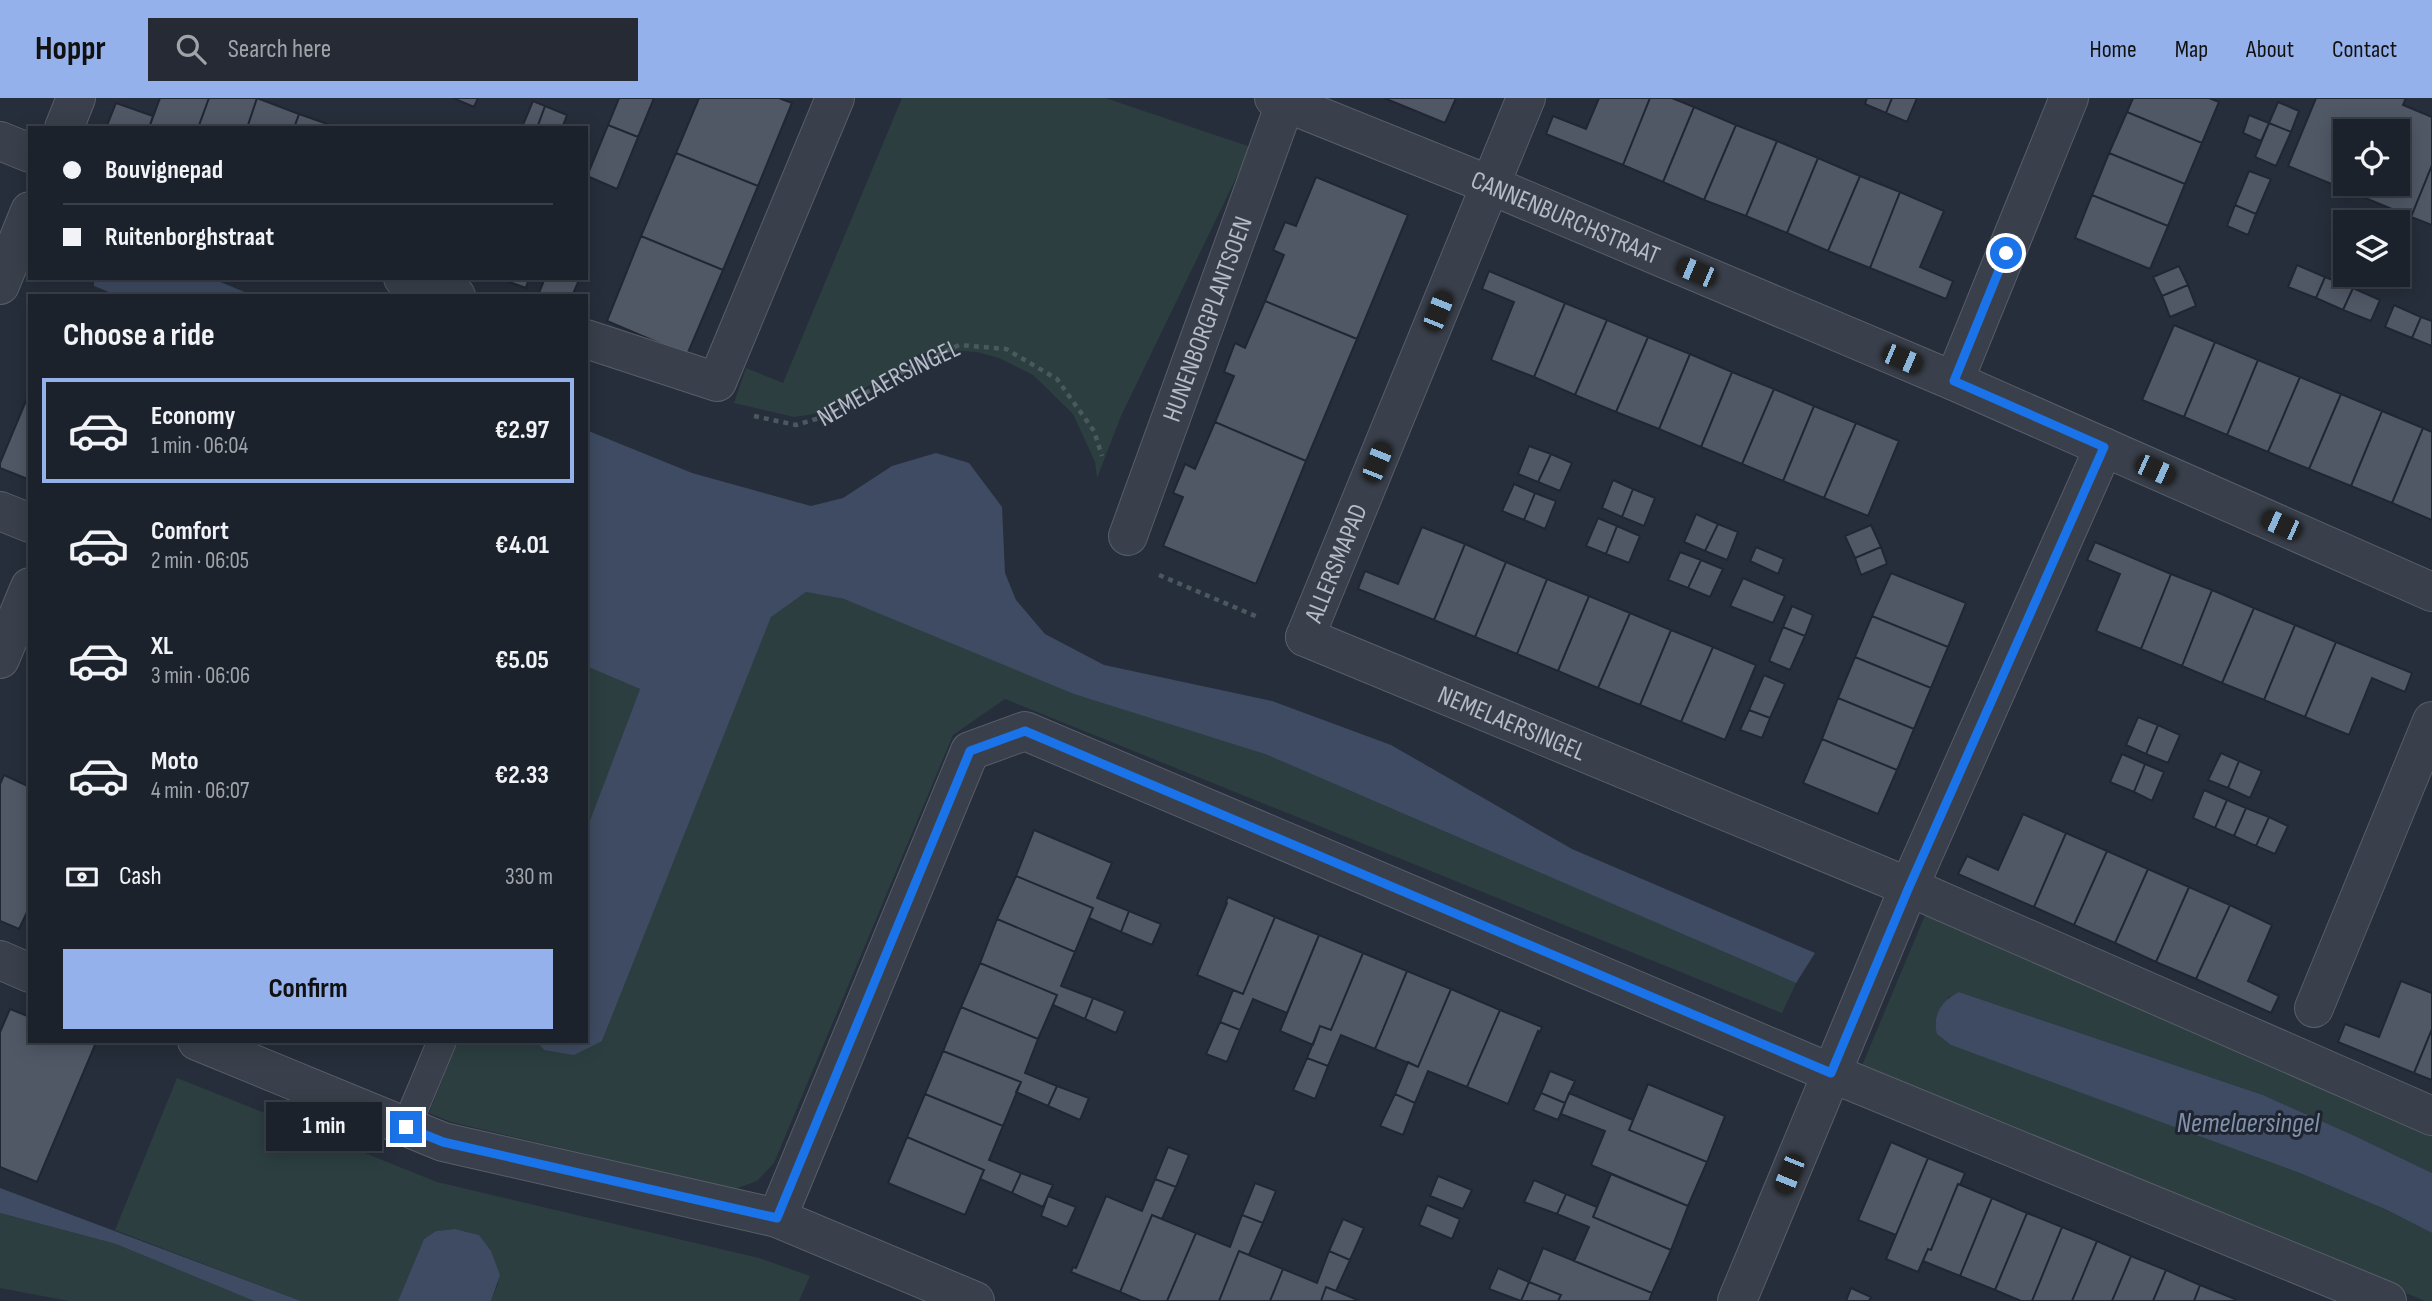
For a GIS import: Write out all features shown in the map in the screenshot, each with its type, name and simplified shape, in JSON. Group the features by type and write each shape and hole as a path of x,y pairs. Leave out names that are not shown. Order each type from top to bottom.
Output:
{"street":[{"path":"65,126 76,98"},
{"path":"588,340 717,382 835,98"},
{"name":"ALLERSMAPAD","path":"1305,637 1526,98"},
{"path":"1954,381 2069,98"},
{"name":"CANNENBURCHSTRAAT","path":"1282,99 1954,381 2432,592"},
{"name":"HUNENBORGPLANTSOEN","path":"1128,536 1282,99"},
{"path":"0,141 28,152"},
{"path":"0,285 28,216"},
{"path":"409,280 450,294"},
{"path":"1737,1301 1909,887 2104,447"},
{"path":"0,511 28,522"},
{"path":"0,659 28,591"},
{"name":"NEMELAERSINGEL","path":"1305,637 1909,887 2432,1116"},
{"path":"2314,1008 2432,721"},
{"path":"777,1218 970,751 1025,731 1831,1073 2387,1301"},
{"path":"0,961 28,972"},
{"path":"202,1043 443,1142 777,1218 975,1301"}],"lane":[{"path":"406,1127 441,1043"}],"path":[{"name":"NEMELAERSINGEL","path":"717,382 728,410 796,425 823,417 908,369 959,345 1006,348 1058,379 1094,431 1103,457"},
{"path":"1128,536 1139,567 1305,637"}],"shaded area":[{"path":"902,98 1105,98 1251,147 1121,416 1097,478 1095,462 1073,414 1033,375 999,358 977,352 948,350 919,354 878,381 814,414 794,417 734,403 746,368 783,383"},
{"path":"806,592 844,599 1265,754 1796,983 1782,1013 1005,699 953,735 774,1163 757,1181 735,1189 451,1122 429,1113 457,1043 538,1043 544,1050 602,1041 771,616"},
{"path":"588,667 640,689 588,826"},
{"path":"1926,913 2432,1134 2432,1173 2263,1095 1959,992 1947,998 2300,1173 2387,1210 2432,1233 2432,1301 2425,1301 1861,1068"},
{"path":"177,1078 437,1182 759,1258 810,1276 799,1301 491,1301 498,1284 479,1235 455,1229 436,1231 424,1239 398,1301 301,1301 115,1230"},
{"path":"0,1213 116,1244 254,1301 69,1301 0,1288"}],"water":[{"path":"94,280 216,280 249,294 114,294 94,286"},
{"path":"588,431 692,473 811,506 843,498 892,466 936,453 969,463 1002,507 1005,573 1016,600 1045,634 1104,665 1272,701 1391,745 1572,849 1815,953 1796,983 1265,754 1074,694 844,599 806,592 771,617 602,1041 574,1055 544,1050 538,1043 588,1043 588,826 640,689 588,667"},
{"name":"Nemelaersingel","path":"1959,992 2263,1095 2432,1173 2432,1233 2387,1210 2300,1173 1951,1045 1937,1034 1937,1014 1948,999"},
{"path":"0,1188 301,1301 254,1301 116,1244 0,1213"},
{"path":"455,1229 479,1235 491,1251 500,1275 491,1301 398,1301 424,1239 436,1231"}],"building":[{"path":"160,98 209,98 199,126 150,126"},
{"path":"209,98 257,98 248,126 199,126"},
{"path":"257,98 299,114 295,126 248,126"},
{"path":"453,98 478,98 474,107"},
{"path":"619,98 654,98 638,137 608,125"},
{"path":"699,98 779,98 792,103 758,186 676,153"},
{"path":"1384,98 1456,98 1445,123"},
{"path":"1599,98 1650,98 1623,165 1546,134 1553,116 1586,129"},
{"path":"1650,98 1672,98 1694,107 1663,182 1623,165"},
{"path":"1867,98 1892,98 1886,113 1865,104"},
{"path":"1892,98 1917,98 1907,122 1886,113"},
{"path":"2133,98 2209,98 2219,102 2202,143 2127,112"},
{"path":"2316,98 2406,98 2403,105 2432,117 2432,165 2411,217 2410,210 2394,210 2360,196 2410,196 2410,119 2333,119 2333,185 2288,166"},
{"path":"533,101 545,106 538,126 522,126"},
{"path":"2278,102 2299,111 2291,132 2269,123"},
{"path":"116,103 153,116 150,126 107,126"},
{"path":"545,106 567,115 563,126 538,126"},
{"path":"1694,107 1736,125 1704,200 1663,182"},
{"path":"2127,112 2202,143 2185,184 2109,153"},
{"path":"299,114 333,126 295,126"},
{"path":"2249,115 2269,123 2261,141 2243,133"},
{"path":"2269,123 2291,132 2276,166 2255,157"},
{"path":"608,125 638,137 617,189 588,176"},
{"path":"1736,125 1777,141 1746,216 1704,200"},
{"path":"1777,141 1818,158 1787,233 1746,216"},
{"path":"676,153 758,186 723,270 641,236"},
{"path":"2109,153 2185,184 2168,226 2092,195"},
{"path":"1818,158 1860,176 1828,251 1787,233"},
{"path":"2432,165 2432,225 2411,217"},
{"path":"2249,171 2271,179 2256,214 2235,205"},
{"path":"1860,176 1900,192 1870,268 1828,251"},
{"path":"1316,177 1408,215 1357,339 1265,301 1284,255 1273,250 1285,222 1296,226"},
{"path":"1900,192 1944,211 1920,267 1953,281 1946,299 1870,268"},
{"path":"2092,195 2168,226 2150,269 2075,238"},
{"path":"2235,205 2256,214 2248,235 2227,226"},
{"path":"641,236 723,270 687,355 607,321"},
{"path":"2297,265 2325,277 2316,298 2288,287"},
{"path":"2179,266 2188,285 2162,296 2153,277"},
{"path":"1489,271 1565,303 1534,377 1491,360 1514,302 1482,289"},
{"path":"2325,277 2333,280 2333,287 2353,288 2343,310 2316,298"},
{"path":"504,280 528,280 526,288"},
{"path":"544,280 579,280 573,294 539,293"},
{"path":"2188,285 2196,306 2170,317 2162,296"},
{"path":"2353,288 2380,300 2371,321 2343,310"},
{"path":"1265,301 1357,339 1306,461 1215,422 1234,376 1224,372 1235,343 1245,348"},
{"path":"1565,303 1607,320 1575,395 1534,377"},
{"path":"2394,305 2421,317 2412,338 2385,327"},
{"path":"2421,317 2432,321 2432,346 2412,338"},
{"path":"1607,320 1648,337 1616,412 1575,395"},
{"path":"2174,325 2215,342 2184,417 2142,400"},
{"path":"1648,337 1690,354 1659,429 1616,412"},
{"path":"2215,342 2258,360 2227,435 2184,417"},
{"path":"1690,354 1732,372 1701,447 1659,429"},
{"path":"2258,360 2300,377 2268,452 2227,435"},
{"path":"1732,372 1774,389 1742,464 1701,447"},
{"path":"2300,377 2341,394 2309,469 2268,452"},
{"path":"1774,389 1814,406 1783,481 1742,464"},
{"path":"2341,394 2382,411 2351,486 2309,469"},
{"path":"28,396 28,479 0,468"},
{"path":"1814,406 1856,423 1824,498 1783,481"},
{"path":"2382,411 2423,428 2392,503 2351,486"},
{"path":"1215,422 1306,461 1256,584 1163,546 1183,497 1173,493 1185,464 1195,469"},
{"path":"1856,423 1899,441 1868,516 1824,498"},
{"path":"2423,428 2432,432 2432,520 2392,503"},
{"path":"1529,446 1551,454 1538,482 1518,474"},
{"path":"1551,454 1572,463 1560,491 1538,482"},
{"path":"1613,480 1633,489 1622,517 1602,508"},
{"path":"1514,484 1535,493 1524,520 1502,511"},
{"path":"1633,489 1655,498 1644,526 1622,517"},
{"path":"1535,493 1556,501 1545,529 1524,520"},
{"path":"1696,514 1718,524 1705,551 1684,542"},
{"path":"1598,518 1617,526 1606,554 1586,546"},
{"path":"1718,524 1738,532 1727,560 1705,551"},
{"path":"1871,525 1881,547 1855,558 1845,536"},
{"path":"1617,526 1640,536 1629,563 1606,554"},
{"path":"1422,527 1465,544 1434,620 1358,589 1365,571 1398,584"},
{"path":"2095,542 2171,574 2141,649 2096,631 2120,574 2087,560"},
{"path":"1465,544 1506,562 1475,637 1434,620"},
{"path":"1756,547 1784,559 1778,574 1750,561"},
{"path":"1881,547 1887,564 1861,575 1855,558"},
{"path":"1680,552 1701,560 1688,588 1668,580"},
{"path":"1701,560 1723,569 1710,597 1688,588"},
{"path":"1506,562 1547,579 1517,654 1475,637"},
{"path":"1891,573 1966,603 1948,647 1872,616"},
{"path":"2171,574 2212,590 2182,666 2141,649"},
{"path":"1743,578 1785,596 1773,623 1730,606"},
{"path":"1547,579 1589,596 1558,671 1517,654"},
{"path":"2212,590 2254,608 2222,683 2182,666"},
{"path":"1589,596 1630,613 1598,688 1558,671"},
{"path":"1792,606 1813,615 1805,636 1783,627"},
{"path":"2254,608 2295,625 2264,700 2222,683"},
{"path":"1630,613 1671,630 1640,705 1598,688"},
{"path":"1872,616 1948,647 1931,688 1855,657"},
{"path":"2295,625 2336,642 2305,717 2264,700"},
{"path":"1783,627 1805,636 1790,670 1769,661"},
{"path":"1671,630 1713,647 1681,722 1640,705"},
{"path":"2336,642 2412,673 2405,692 2372,678 2349,735 2305,717"},
{"path":"1713,647 1756,665 1725,740 1681,722"},
{"path":"1855,657 1931,688 1914,729 1838,698"},
{"path":"1764,675 1785,684 1770,718 1749,710"},
{"path":"1838,698 1914,729 1897,770 1822,739"},
{"path":"1749,710 1770,718 1762,738 1740,730"},
{"path":"2138,717 2158,725 2146,754 2126,745"},
{"path":"2158,725 2180,735 2168,763 2146,754"},
{"path":"1822,739 1897,770 1878,814 1803,783"},
{"path":"2221,753 2239,761 2228,788 2208,780"},
{"path":"2122,754 2145,764 2134,792 2110,782"},
{"path":"2239,761 2262,771 2250,798 2228,788"},
{"path":"2145,764 2164,772 2152,801 2134,792"},
{"path":"4,775 28,786 28,910 19,929 0,921 0,784"},
{"path":"2204,790 2227,800 2215,828 2193,818"},
{"path":"2227,800 2246,808 2234,836 2215,828"},
{"path":"2246,808 2269,817 2256,846 2234,836"},
{"path":"2023,814 2066,833 2034,907 1958,874 1967,856 1998,870"},
{"path":"2269,817 2288,826 2275,854 2256,846"},
{"path":"1034,830 1112,863 1097,898 1129,911 1121,932 1089,918 1093,908 1016,876"},
{"path":"2066,833 2107,851 2074,925 2034,907"},
{"path":"2107,851 2148,869 2115,943 2074,925"},
{"path":"2148,869 2189,887 2156,962 2115,943"},
{"path":"1016,876 1093,908 1075,952 997,919"},
{"path":"2189,887 2230,905 2196,979 2156,962"},
{"path":"1228,897 1275,917 1243,994 1197,975"},
{"path":"2230,905 2272,925 2248,981 2279,996 2271,1013 2196,979"},
{"path":"1129,911 1161,924 1152,945 1121,932"},
{"path":"1275,917 1319,935 1287,1013 1253,999 1240,1030 1220,1022 1233,990 1243,994"},
{"path":"997,919 1075,952 1061,986 1093,998 1085,1019 1053,1005 1057,995 980,963"},
{"path":"1319,935 1363,953 1331,1030 1320,1026 1313,1045 1280,1031"},
{"path":"1363,953 1407,971 1375,1049 1341,1035 1328,1066 1307,1058 1320,1026 1331,1030"},
{"path":"980,963 1057,995 1038,1039 961,1007"},
{"path":"1407,971 1451,989 1418,1067 1375,1049"},
{"path":"2401,981 2432,993 2432,1029 2414,1073 2338,1042 2345,1024 2379,1037"},
{"path":"1451,989 1500,1010 1467,1087 1428,1071 1415,1103 1395,1094 1408,1062 1418,1067"},
{"path":"1093,998 1125,1011 1116,1033 1085,1019"},
{"path":"961,1007 1038,1039 1025,1073 1057,1086 1048,1106 1016,1092 1021,1082 943,1051"},
{"path":"10,1009 28,1016 28,1043 95,1045 37,1182 0,1167 0,1032"},
{"path":"1500,1010 1542,1027 1508,1104 1467,1087"},
{"path":"1220,1022 1240,1030 1227,1062 1206,1054"},
{"path":"2432,1029 2432,1080 2414,1073"},
{"path":"943,1051 1021,1082 1003,1126 925,1094"},
{"path":"1307,1058 1328,1066 1315,1099 1293,1090"},
{"path":"1550,1071 1575,1081 1565,1103 1541,1093"},
{"path":"1648,1084 1725,1116 1707,1162 1629,1130"},
{"path":"1057,1086 1089,1098 1080,1120 1048,1106"},
{"path":"1541,1093 1565,1103 1558,1120 1533,1110"},
{"path":"1569,1093 1633,1120 1629,1130 1707,1162 1688,1206 1591,1165 1605,1131 1561,1114"},
{"path":"925,1094 1003,1126 989,1160 1021,1173 1012,1193 980,1179 984,1170 907,1137"},
{"path":"1395,1094 1415,1103 1403,1135 1380,1126"},
{"path":"907,1137 984,1170 965,1215 888,1183"},
{"path":"1891,1142 1928,1158 1896,1235 1858,1220"},
{"path":"1168,1147 1189,1155 1176,1187 1155,1179"},
{"path":"1928,1158 1965,1173 1931,1250 1928,1249 1918,1272 1886,1259"},
{"path":"1021,1173 1053,1185 1043,1207 1012,1193"},
{"path":"1611,1174 1688,1206 1671,1250 1593,1217"},
{"path":"1438,1176 1472,1190 1463,1209 1430,1196"},
{"path":"1155,1179 1176,1187 1162,1219 1152,1215 1120,1292 1071,1272 1073,1267 1076,1268 1106,1196 1142,1211"},
{"path":"1534,1180 1566,1194 1557,1214 1524,1202"},
{"path":"1255,1183 1276,1191 1263,1223 1242,1215"},
{"path":"1958,1184 1992,1198 1960,1276 1923,1261 1928,1249 1931,1250"},
{"path":"1566,1194 1597,1207 1593,1217 1671,1250 1652,1293 1574,1261 1589,1227 1557,1214"},
{"path":"1048,1196 1076,1207 1067,1227 1041,1216"},
{"path":"1992,1198 2027,1213 1995,1290 1960,1276"},
{"path":"1427,1205 1460,1219 1452,1239 1419,1225"},
{"path":"2027,1213 2062,1227 2032,1301 2021,1301 1995,1290"},
{"path":"1152,1215 1196,1233 1167,1301 1141,1301 1120,1292"},
{"path":"1242,1215 1263,1223 1249,1255 1239,1251 1219,1301 1167,1301 1196,1233 1230,1247"},
{"path":"1343,1219 1364,1228 1350,1260 1329,1251"},
{"path":"2062,1227 2097,1241 2072,1301 2032,1301"},
{"path":"2097,1241 2131,1256 2112,1301 2072,1301"},
{"path":"1543,1248 1652,1293 1649,1301 1558,1301 1561,1295 1529,1282"},
{"path":"1239,1251 1283,1269 1270,1301 1219,1301"},
{"path":"1329,1251 1350,1260 1336,1291 1326,1287 1321,1301 1270,1301 1283,1269 1317,1283"},
{"path":"2131,1256 2166,1270 2153,1301 2112,1301"},
{"path":"1498,1268 1529,1282 1521,1301 1489,1289"},
{"path":"2166,1270 2200,1285 2194,1301 2153,1301"},
{"path":"1529,1282 1561,1295 1558,1301 1521,1301"},
{"path":"2200,1285 2235,1299 2194,1301"},
{"path":"1326,1287 1336,1291 1360,1301 1321,1301"},
{"path":"1851,1288 1871,1297 1869,1301 1846,1301"}],"route":[{"path":"406,1127 443,1142 777,1218 970,751 1025,731 1831,1073 1909,887 2104,447 1954,381 2006,253"}]}
